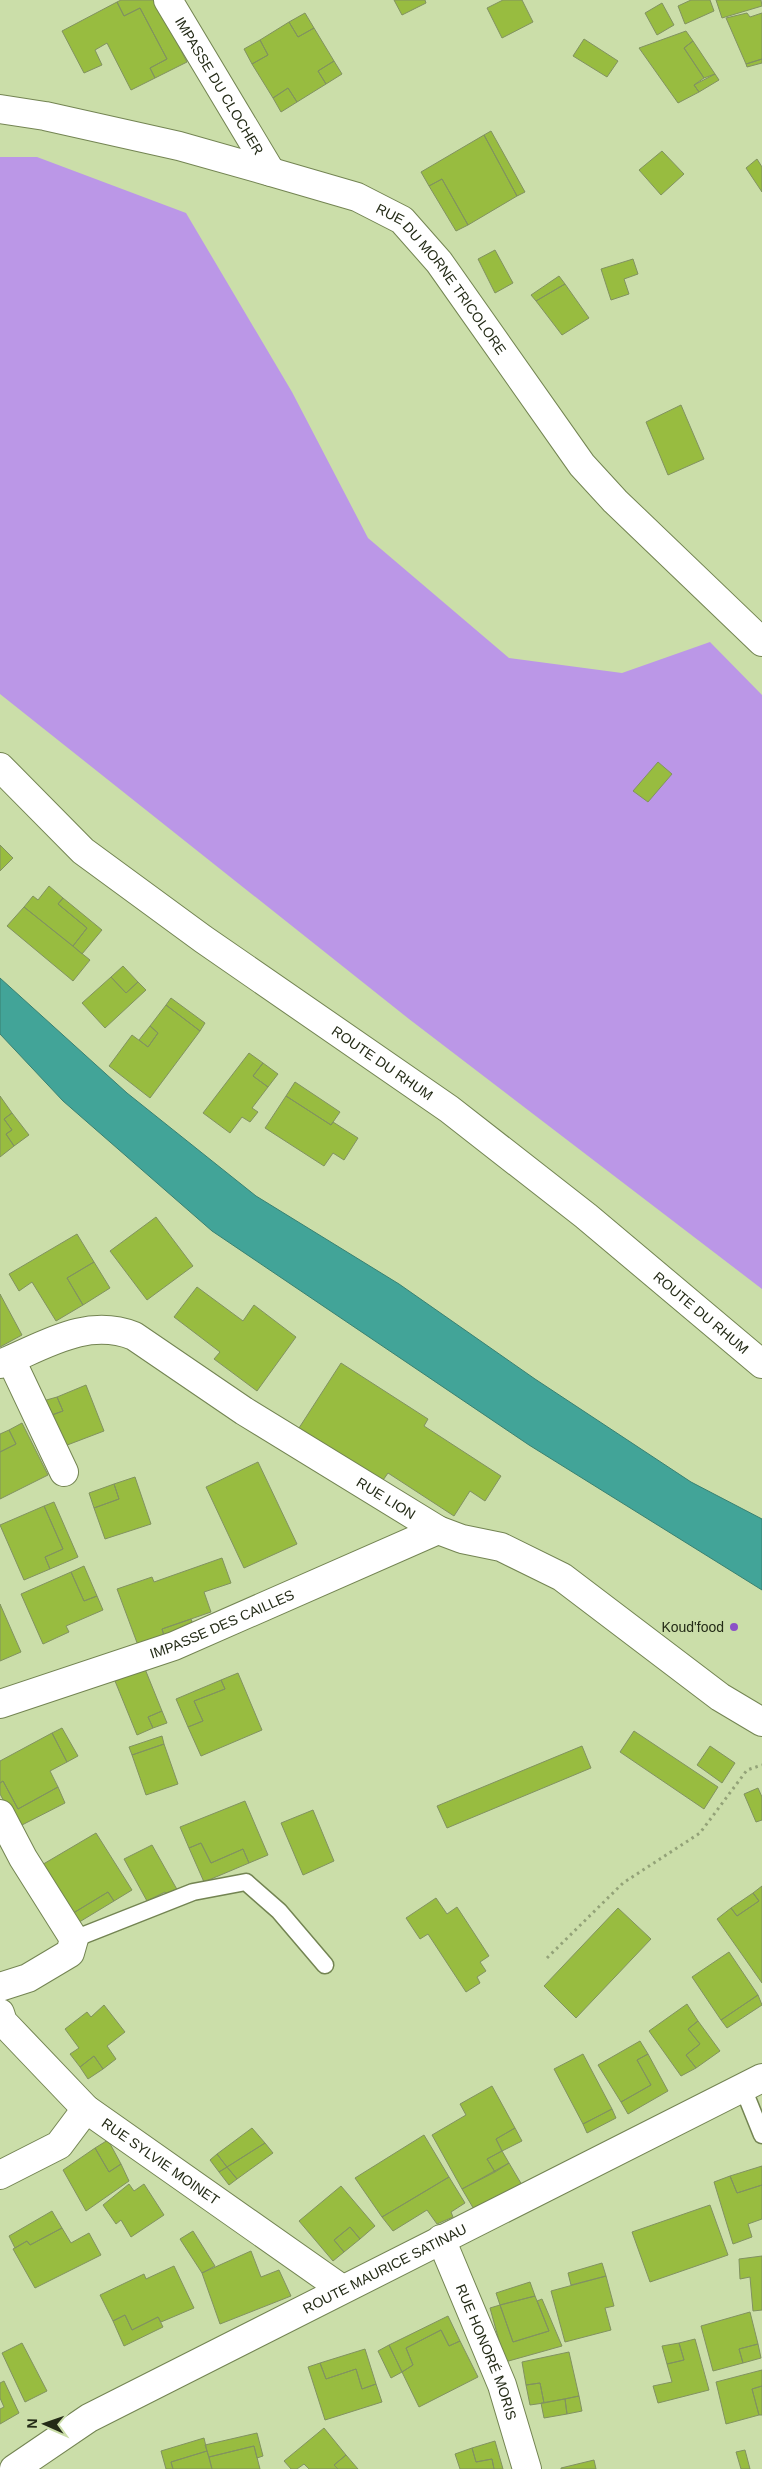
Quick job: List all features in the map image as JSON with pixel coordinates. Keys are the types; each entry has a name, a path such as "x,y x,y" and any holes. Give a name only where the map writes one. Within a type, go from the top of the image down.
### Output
{"street":[{"name":"IMPASSE DU CLOCHER","path":"168,0 271,172"},
{"name":"RUE DU MORNE TRICOLORE","path":"0,109 45,116 179,146 357,197 402,220 439,262 582,465 615,501 762,642"},
{"name":"ROUTE DU RHUM","path":"0,766 83,851 203,939 449,1109 586,1216 762,1364"},
{"name":"RUE LION","path":"6,1362 82,1330 101,1328 118,1330 134,1336 244,1411 438,1530 462,1539 501,1547 562,1577 720,1698 762,1722"},
{"path":"6,1362 64,1472"},
{"name":"IMPASSE DES CAILLES","path":"0,1704 174,1646 438,1530"},
{"path":"0,1814 23,1858 74,1940 70,1953 28,1978 0,1987"},
{"name":"RUE SYLVIE MOINET","path":"0,2013 3,2022 86,2109 342,2289"},
{"name":"ROUTE MAURICE SATINAU","path":"14,2469 89,2418 753,2083"},
{"path":"0,2175 59,2146 86,2109"},
{"name":"RUE HONORÉ MORIS","path":"441,2240 502,2385 527,2469"}],"lane":[{"path":"74,1940 193,1892 246,1882 280,1911 326,1965"},
{"path":"753,2083 762,2135"}],"path":[{"path":"547,1958 623,1882 700,1833 747,1770 762,1765"}],"shaded area":[{"path":"0,157 37,157 186,213 292,392 368,538 509,658 622,673 710,642 762,695 762,1289 409,1019 0,694"}],"water":[{"path":"0,978 127,1093 256,1196 399,1284 535,1379 691,1482 762,1519 762,1590 529,1445 212,1231 63,1101 0,1034"}],"building":[{"path":"121,0 155,0 187,62 155,78 150,68 167,59 140,8 124,16 117,2"},
{"path":"394,0 425,0 426,3 402,15"},
{"path":"503,0 522,0 533,22 502,38 487,8"},
{"path":"691,0 710,0 714,11 685,24 678,6"},
{"path":"716,0 761,0 762,6 722,18"},
{"path":"117,2 124,16 140,8 167,59 150,68 155,78 131,90 107,43 95,50 102,65 84,73 62,31"},
{"path":"662,3 674,25 657,35 645,13"},
{"path":"305,13 314,28 298,37 289,22"},
{"path":"747,13 750,17 762,13 762,59 746,64 726,18"},
{"path":"289,22 298,37 314,28 334,61 318,71 326,84 297,102 288,88 273,98 252,64 268,55 260,40"},
{"path":"686,31 693,41 684,48 704,78 694,85 699,92 678,103 639,48"},
{"path":"584,39 618,61 607,77 573,56"},
{"path":"260,40 268,55 252,64 244,49"},
{"path":"693,41 715,74 704,78 684,48"},
{"path":"762,59 762,63 747,67 746,64"},
{"path":"334,61 342,74 326,84 318,71"},
{"path":"715,74 719,80 699,92 694,85"},
{"path":"288,88 297,102 281,112 273,98"},
{"path":"491,131 525,192 517,196 484,135"},
{"path":"484,135 517,196 468,225 442,179 429,186 421,172"},
{"path":"662,151 684,174 661,195 639,170"},
{"path":"757,159 762,167 762,192 746,168"},
{"path":"442,179 468,225 456,231 429,186"},
{"path":"495,250 513,283 495,293 478,259"},
{"path":"633,259 638,274 624,279 629,294 611,300 601,269"},
{"path":"559,276 565,284 536,301 531,295"},
{"path":"565,284 589,318 562,335 536,301"},
{"path":"681,405 704,459 668,475 646,422"},
{"path":"658,762 672,774 648,802 633,791"},
{"path":"0,845 13,858 0,871"},
{"path":"49,886 63,898 58,904 87,928 73,946 24,907 33,896 38,900"},
{"path":"63,898 102,930 82,954 73,946 87,928 58,904"},
{"path":"24,907 90,960 73,981 7,926"},
{"path":"123,966 138,982 126,993 111,977"},
{"path":"111,977 126,993 138,982 146,990 105,1028 82,1003"},
{"path":"171,998 205,1023 200,1031 166,1005"},
{"path":"166,1005 200,1031 150,1098 109,1066 132,1035 148,1047 158,1033 150,1026"},
{"path":"150,1026 158,1033 148,1047 139,1040"},
{"path":"249,1053 263,1063 253,1076 268,1087 252,1108 258,1112 250,1122 242,1117 230,1133 203,1113"},
{"path":"263,1063 278,1074 268,1087 253,1076"},
{"path":"295,1082 340,1112 331,1125 286,1096"},
{"path":"0,1096 12,1113 4,1119 12,1130 6,1134 14,1146 0,1157"},
{"path":"286,1096 331,1125 333,1122 358,1138 344,1160 333,1153 324,1166 265,1128"},
{"path":"12,1113 29,1135 14,1146 6,1134 12,1130 4,1119"},
{"path":"156,1217 193,1266 147,1300 110,1251"},
{"path":"77,1234 94,1262 67,1278 83,1305 56,1321 32,1282 19,1291 9,1274"},
{"path":"94,1262 110,1288 83,1305 67,1278"},
{"path":"197,1287 243,1321 254,1305 296,1337 257,1391 214,1359 220,1352 174,1317"},
{"path":"0,1294 22,1335 0,1347"},
{"path":"341,1363 428,1419 424,1426 501,1476 485,1501 470,1491 454,1516 388,1473 381,1483 299,1428"},
{"path":"86,1385 104,1431 62,1447 49,1416 63,1411 57,1397"},
{"path":"57,1397 63,1411 49,1416 43,1401"},
{"path":"22,1423 48,1475 0,1499 0,1452 16,1444 9,1430"},
{"path":"9,1430 16,1444 0,1452 0,1434"},
{"path":"258,1462 297,1544 244,1568 206,1487"},
{"path":"135,1477 151,1524 105,1539 94,1508 119,1499 114,1484"},
{"path":"114,1484 119,1499 94,1508 89,1493"},
{"path":"54,1502 78,1557 50,1569 45,1557 63,1549 44,1506"},
{"path":"44,1506 63,1549 45,1557 50,1569 24,1580 0,1525"},
{"path":"222,1558 231,1583 204,1592 211,1612 162,1629 165,1639 139,1648 117,1589 152,1577 154,1582"},
{"path":"84,1566 97,1596 84,1601 71,1572"},
{"path":"71,1572 84,1601 97,1596 103,1610 66,1626 69,1632 43,1644 21,1594"},
{"path":"0,1604 21,1652 0,1661"},
{"path":"191,1619 195,1629 165,1639 162,1629"},
{"path":"145,1669 162,1711 148,1717 153,1728 137,1735 115,1681"},
{"path":"238,1673 262,1730 201,1756 188,1727 203,1721 194,1701 225,1689 221,1680"},
{"path":"221,1680 225,1689 194,1701 203,1721 188,1727 176,1699"},
{"path":"162,1711 167,1723 153,1728 148,1717"},
{"path":"62,1728 78,1756 67,1762 52,1733"},
{"path":"634,1731 718,1787 704,1809 620,1752"},
{"path":"52,1733 67,1762 50,1771 58,1787 18,1809 3,1781 0,1783 0,1761"},
{"path":"162,1736 164,1744 132,1755 129,1747"},
{"path":"164,1744 178,1784 146,1795 132,1755"},
{"path":"582,1746 591,1768 447,1828 437,1806"},
{"path":"710,1746 735,1763 722,1783 697,1765"},
{"path":"3,1781 18,1809 58,1787 65,1803 18,1827 0,1794 0,1783"},
{"path":"758,1788 762,1797 762,1820 756,1822 744,1794"},
{"path":"245,1801 268,1855 249,1863 243,1849 211,1863 201,1843 189,1848 180,1827"},
{"path":"313,1810 334,1861 303,1875 281,1823"},
{"path":"96,1833 132,1890 114,1901 108,1892 70,1915 40,1866"},
{"path":"201,1843 211,1863 243,1849 249,1863 204,1882 189,1848"},
{"path":"152,1845 179,1893 168,1898 165,1892 147,1901 124,1859"},
{"path":"762,1886 762,1983 717,1919 731,1908 737,1916 759,1901 753,1893"},
{"path":"108,1892 114,1901 76,1924 70,1915"},
{"path":"753,1893 759,1901 737,1916 731,1908"},
{"path":"436,1898 447,1914 457,1907 489,1956 480,1962 486,1971 477,1977 480,1983 466,1992 428,1934 420,1939 406,1918"},
{"path":"618,1908 651,1939 576,2018 544,1986"},
{"path":"729,1952 758,1995 721,2020 692,1977"},
{"path":"758,1995 762,2005 727,2028 721,2020"},
{"path":"687,2004 698,2021 688,2029 700,2044 686,2055 696,2068 681,2076 649,2031"},
{"path":"104,2005 125,2032 107,2046 116,2059 103,2069 94,2056 80,2067 70,2054 79,2048 65,2029 87,2012 91,2017"},
{"path":"698,2021 720,2051 696,2068 686,2055 700,2044 688,2029"},
{"path":"640,2041 648,2054 637,2060 651,2085 621,2102 598,2065"},
{"path":"583,2054 612,2109 583,2124 554,2069"},
{"path":"648,2054 668,2091 628,2114 621,2102 651,2085 637,2060"},
{"path":"94,2056 103,2069 88,2079 80,2067"},
{"path":"492,2086 515,2128 496,2139 502,2151 487,2159 495,2172 462,2189 432,2135 466,2115 460,2104"},
{"path":"612,2109 616,2118 587,2133 583,2124"},
{"path":"252,2128 265,2143 227,2167 217,2154"},
{"path":"515,2128 522,2141 502,2151 496,2139"},
{"path":"424,2135 449,2177 382,2217 355,2178"},
{"path":"108,2140 121,2164 109,2172 95,2148"},
{"path":"265,2143 273,2153 237,2179 227,2167"},
{"path":"95,2148 109,2172 121,2164 129,2181 86,2211 63,2170"},
{"path":"502,2151 509,2163 495,2172 487,2159"},
{"path":"217,2154 227,2167 219,2172 210,2160"},
{"path":"509,2163 522,2185 475,2211 462,2189"},
{"path":"762,2166 762,2185 737,2193 730,2176"},
{"path":"227,2167 237,2179 229,2185 219,2172"},
{"path":"730,2176 737,2193 762,2185 762,2219 748,2224 752,2237 733,2244 714,2182"},
{"path":"449,2177 465,2203 451,2212 453,2217 437,2224 427,2210 393,2231 382,2217"},
{"path":"129,2184 134,2191 144,2184 164,2215 131,2237 121,2220 116,2224 103,2205"},
{"path":"341,2186 375,2226 360,2239 350,2227 334,2240 344,2252 333,2261 299,2221"},
{"path":"710,2205 728,2255 650,2282 632,2232"},
{"path":"52,2211 62,2228 30,2245 27,2241 15,2248 9,2236"},
{"path":"350,2227 360,2239 344,2252 334,2240"},
{"path":"62,2228 71,2243 89,2233 101,2255 35,2288 13,2249 27,2241 30,2245"},
{"path":"193,2231 215,2266 202,2273 180,2239"},
{"path":"251,2251 261,2277 279,2270 291,2296 220,2324 202,2273"},
{"path":"762,2256 762,2310 753,2311 750,2277 740,2279 739,2259"},
{"path":"602,2263 606,2276 571,2285 568,2273"},
{"path":"174,2266 194,2308 161,2322 158,2317 132,2330 125,2315 113,2321 100,2295 144,2274 146,2279"},
{"path":"606,2276 614,2306 605,2308 611,2330 565,2342 551,2291"},
{"path":"530,2282 535,2296 500,2305 496,2293"},
{"path":"535,2296 549,2331 513,2342 500,2305"},
{"path":"542,2299 562,2346 505,2362 490,2308 500,2305 513,2342 549,2331 537,2301"},
{"path":"750,2312 758,2344 739,2349 743,2363 713,2371 701,2326"},
{"path":"125,2315 132,2330 158,2317 163,2327 124,2346 113,2321"},
{"path":"448,2316 460,2341 449,2346 441,2330 406,2348 413,2365 402,2372 389,2345"},
{"path":"441,2330 449,2346 460,2341 478,2377 419,2407 402,2372 413,2365 406,2348"},
{"path":"695,2339 709,2390 658,2403 653,2386 672,2382 667,2364 684,2360 679,2343"},
{"path":"22,2343 47,2391 25,2402 2,2353"},
{"path":"679,2343 684,2360 667,2364 662,2346"},
{"path":"758,2344 761,2358 743,2363 739,2349"},
{"path":"389,2345 402,2372 391,2378 378,2351"},
{"path":"365,2349 376,2384 362,2389 356,2369 326,2379 320,2363"},
{"path":"569,2352 579,2396 544,2403 540,2383 526,2385 522,2362"},
{"path":"320,2363 326,2379 356,2369 362,2389 376,2384 382,2402 325,2420 308,2367"},
{"path":"762,2370 762,2386 752,2389 759,2415 726,2424 716,2382"},
{"path":"4,2381 19,2413 0,2424 0,2409 4,2407 0,2398 0,2383"},
{"path":"540,2383 544,2403 530,2405 526,2385"},
{"path":"762,2386 762,2415 759,2415 752,2389"},
{"path":"579,2396 582,2411 567,2414 565,2399"},
{"path":"565,2399 567,2414 544,2418 541,2403"},
{"path":"324,2428 346,2455 334,2465 338,2469 309,2469 304,2464 297,2469 291,2469 284,2461"},
{"path":"257,2433 263,2456 257,2458 254,2446 209,2457 205,2445"},
{"path":"204,2438 207,2451 171,2462 173,2469 166,2469 161,2451"},
{"path":"495,2441 503,2469 494,2469 492,2459 476,2462 472,2448"},
{"path":"254,2446 260,2469 212,2469 209,2457"},
{"path":"472,2448 476,2462 492,2459 494,2469 460,2469 455,2454"},
{"path":"745,2450 750,2469 741,2469 736,2452"},
{"path":"207,2451 212,2469 173,2469 171,2462"},
{"path":"346,2455 358,2469 338,2469 334,2465"},
{"path":"594,2460 596,2469 561,2469 561,2468"}],"place":[{"name":"Koud'food","path":"734,1627"}]}
